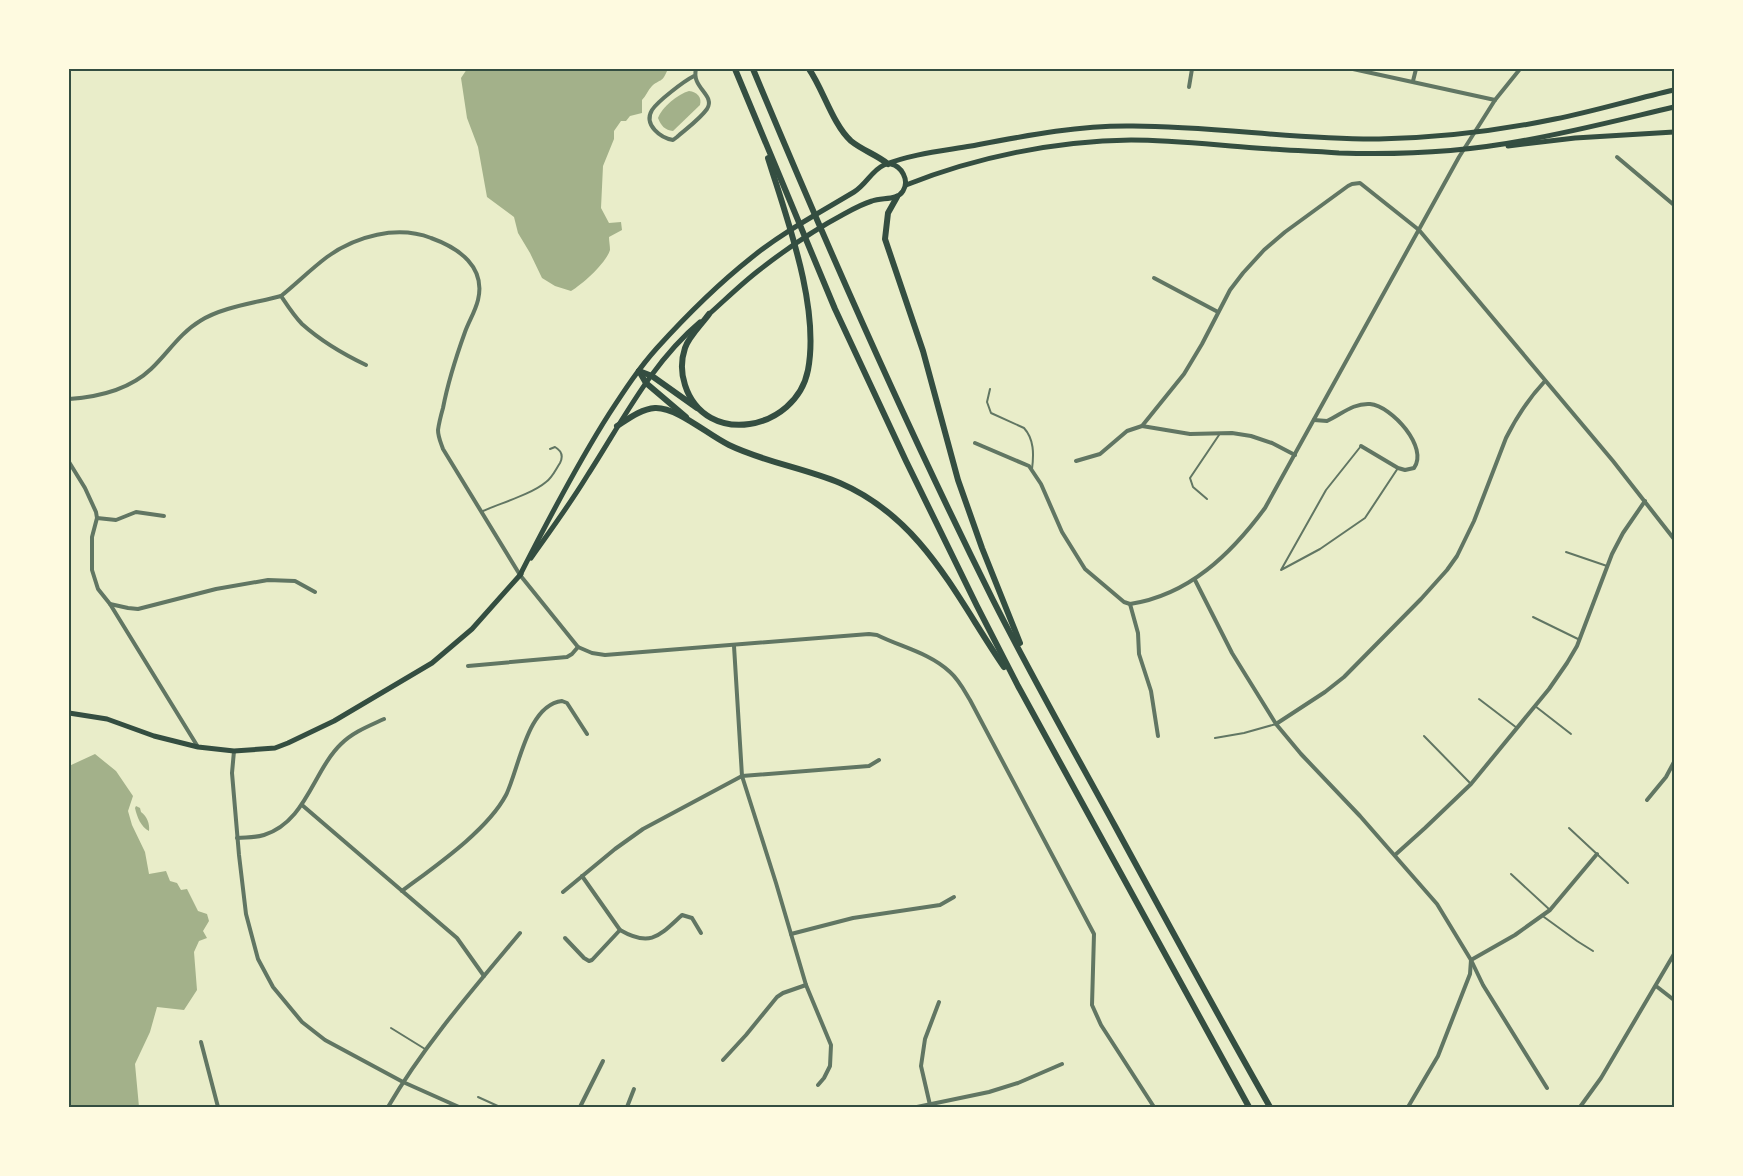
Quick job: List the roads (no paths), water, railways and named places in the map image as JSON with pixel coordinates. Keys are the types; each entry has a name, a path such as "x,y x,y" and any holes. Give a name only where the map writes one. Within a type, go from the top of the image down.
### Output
{"highway":[{"path":"735,69 835,309 906,461 1018,686 1249,1107"},
{"path":"753,69 826,244 953,520 1033,677 1270,1107"},
{"path":"809,69 842,128 851,140 889,164"},
{"path":"639,371 652,376 704,413 734,425 759,423 780,413 792,402 804,385 808,370 810,332 807,308 797,254 757,121"},
{"path":"897,197 888,213 885,239 923,351 961,488 982,548 1033,677"},
{"path":"704,413 687,391 682,375 682,360 685,346 709,314"},
{"path":"639,371 646,383 702,430"},
{"path":"617,426 630,417 653,408 663,409 680,416 729,445 842,484 874,502 890,513 924,548 952,583 971,616 1018,686"}],"main road":[{"path":"520,575 556,503 596,434 657,348 712,292 750,258 805,220 864,185 879,168 912,157 1028,135 1109,126 1170,127 1376,139 1447,135 1500,129 1554,119 1674,90"},
{"path":"1502,145 1674,107"},
{"path":"906,185 953,168 1020,152 1105,141 1132,140 1368,154 1446,150 1614,135 1674,132"},
{"path":"69,713 86,714 107,719 154,736 198,747 234,751 275,748 348,713 432,663 472,629 520,575 588,476 617,426 646,383 690,330 758,271 815,229 877,199 897,197 906,185 902,170 896,165 889,164"}],"street":[{"path":"694,76 707,95 708,105 706,109 673,140 663,138 654,131 650,115 652,110 694,76 696,69"},
{"path":"1189,87 1192,69"},
{"path":"1353,69 1495,100"},
{"path":"1413,81 1416,69"},
{"path":"975,443 1032,469 1041,484 1062,532 1085,568 1124,602 1130,604 1144,601 1195,580 1226,554 1252,526 1265,508 1459,157 1495,100 1520,69"},
{"path":"1617,157 1674,205"},
{"path":"1142,426 1184,374 1230,290 1242,273 1264,250 1311,212 1352,184 1360,184 1364,185 1419,230 1645,501 1674,539"},
{"path":"69,398 101,395 130,384 150,370 199,321 232,307 280,296 327,257 363,238 378,234 395,233 423,235 439,240 464,255 473,266 476,274 479,288 478,300 457,353 447,388 438,431 443,449 520,575 578,647 606,655 868,634 877,635 933,659 950,672 958,680 970,700 1094,934 1092,1005 1101,1024 1154,1107"},
{"path":"1154,278 1218,312"},
{"path":"280,296 301,323 329,344 366,364"},
{"path":"1276,724 1325,692 1344,677 1422,599 1447,570 1457,556 1474,521 1512,426 1534,392 1545,381"},
{"path":"1314,420 1327,421 1344,410 1362,404 1375,405 1386,409 1405,429 1413,441 1418,461 1414,468 1405,470 1398,468 1361,446"},
{"path":"1076,461 1100,454 1127,431 1142,426 1190,434 1219,435 1232,433 1251,436 1272,443 1294,455"},
{"path":"69,462 84,488 97,518 92,537 92,570 98,588 110,604 198,747"},
{"path":"1395,855 1471,784 1568,663 1580,639 1607,566 1623,532 1645,501"},
{"path":"97,518 116,520 136,512 164,516"},
{"path":"110,604 138,609 216,589 268,580 294,581 314,592"},
{"path":"1195,580 1232,653 1276,724 1437,904 1471,960 1483,985 1547,1088"},
{"path":"1130,604 1138,633 1139,654 1151,691 1158,736"},
{"path":"734,646 742,776 806,985 831,1045 830,1066 824,1078 818,1084"},
{"path":"468,666 567,657 578,647"},
{"path":"402,891 442,860 496,812 506,794 526,740 538,716 552,704 562,701 567,703 587,734"},
{"path":"237,838 252,838 273,831 302,805 340,745 350,736 384,719"},
{"path":"234,751 232,773 242,892 249,930 258,960 273,987 302,1022 325,1040 403,1082 459,1107"},
{"path":"563,892 615,849 643,829 742,776 869,766 879,760"},
{"path":"1647,800 1666,777 1674,762"},
{"path":"302,805 456,938 484,976"},
{"path":"1471,960 1515,935 1543,916 1597,854"},
{"path":"582,876 620,930 630,935 646,939 655,938 682,915 692,918 701,933"},
{"path":"791,934 853,918 940,906 954,897"},
{"path":"565,938 589,961 620,930"},
{"path":"388,1107 403,1082 461,1003 520,933"},
{"path":"1580,1107 1601,1078 1674,954"},
{"path":"1408,1107 1438,1056 1470,974 1471,960"},
{"path":"722,1060 777,998 783,993 806,985"},
{"path":"1656,986 1674,1000"},
{"path":"930,1105 921,1066 925,1039 939,1002"},
{"path":"201,1042 218,1107"},
{"path":"580,1107 603,1061"},
{"path":"917,1107 989,1092 1018,1083 1062,1064"},
{"path":"626,1107 634,1089"}],"lane":[{"path":"990,389 987,402 991,413 1027,431 1034,451 1032,469"},
{"path":"1207,499 1193,487 1190,478 1219,435"},
{"path":"1361,446 1326,490 1281,570 1320,549 1365,518 1398,468"},
{"path":"480,512 537,489 548,481 562,459 559,449 556,447 550,449"},
{"path":"1566,552 1607,566"},
{"path":"1533,617 1580,639"},
{"path":"1479,699 1517,728"},
{"path":"1535,706 1571,734"},
{"path":"1215,738 1244,734 1276,724"},
{"path":"1424,736 1471,784"},
{"path":"1569,828 1628,883"},
{"path":"1511,874 1550,910"},
{"path":"1543,916 1593,951"},
{"path":"391,1028 426,1050"},
{"path":"478,1097 500,1107"}]}
